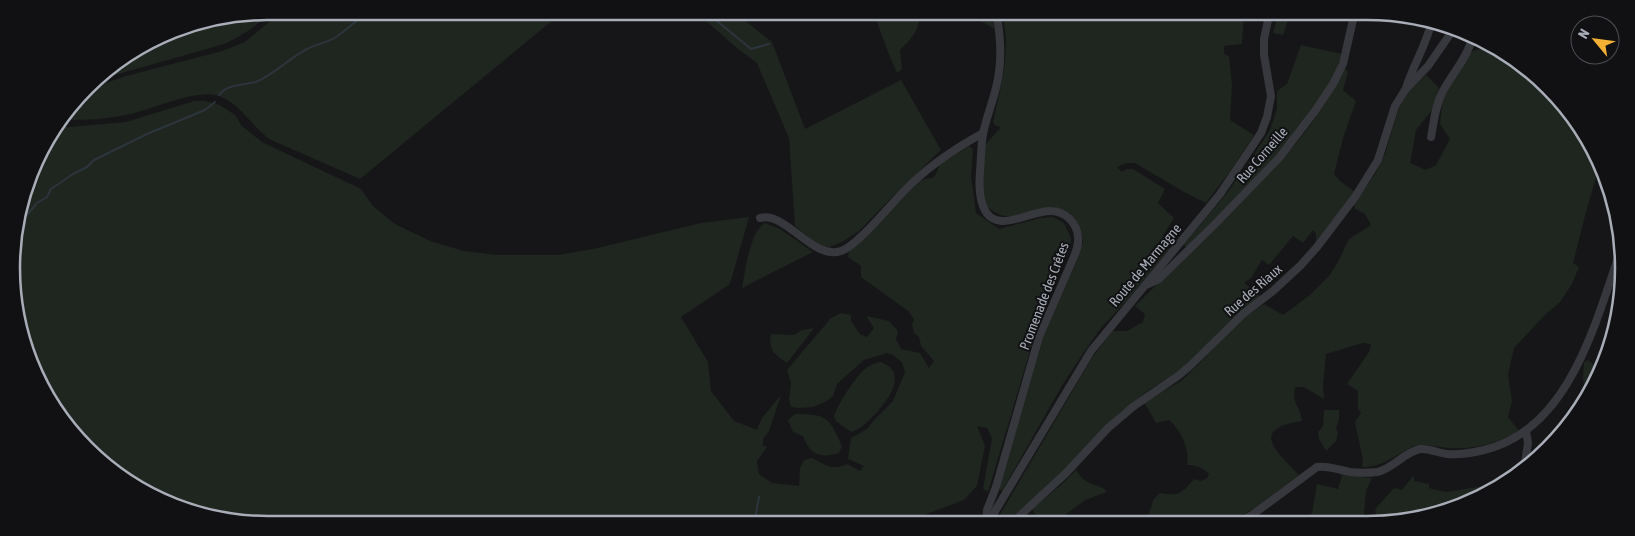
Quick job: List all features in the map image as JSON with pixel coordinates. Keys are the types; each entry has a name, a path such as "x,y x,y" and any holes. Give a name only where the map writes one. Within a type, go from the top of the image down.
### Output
{"street":[{"name":"Promenade des Crêtes","path":"988,516 1039,337 1078,246 1075,226 1069,218 1051,210 1015,220 1003,221 996,220 984,209 979,186 983,133 1000,72 1001,38 998,20"},
{"name":"Route de Marmagne","path":"991,516 1091,351 1220,194 1261,133 1268,118 1271,96 1264,47 1267,20"},
{"name":"Rue Corneille","path":"1144,286 1159,278 1279,158 1333,84 1343,64 1353,20"},
{"path":"1405,90 1430,28"},
{"name":"Rue des Riaux","path":"1020,516 1056,484 1108,428 1134,406 1178,376 1243,314 1274,291 1301,265 1355,197 1378,160 1395,106 1405,90 1428,66 1450,34"},
{"path":"1431,137 1435,114 1442,93 1471,43"},
{"path":"760,218 766,216 784,224 821,250 842,251 855,242 904,190 931,165 959,146 983,133"},
{"path":"1250,516 1317,468 1326,466 1351,472 1378,472 1421,449 1451,454 1472,453 1500,444 1526,431 1538,421 1555,400 1586,348 1615,266"},
{"path":"1526,431 1528,443 1526,459"}],"shaded area":[{"path":"262,20 250,30 224,44 111,76 144,53 188,33 236,22"},
{"path":"271,20 553,20 360,179 271,140 234,104 219,96 210,94 175,100 114,117 69,120 102,84 126,76 222,51 245,42"},
{"path":"705,20 744,20 772,42 805,129 901,80 941,150 859,231 842,242 829,247 819,246 795,226 789,138 757,63"},
{"path":"876,20 919,20 912,37 900,50 902,69 897,73"},
{"path":"979,20 993,20 995,29"},
{"path":"1002,20 1243,20 1242,44 1224,46 1224,54 1229,56 1232,86 1230,120 1254,135 1206,203 1135,163 1126,163 1117,167 1122,172 1127,169 1133,169 1165,189 1158,203 1174,218 1163,235 1163,245 1170,248 1100,329 1082,355 1063,384 1002,491 998,488 1042,339 1078,258 1083,241 1076,221 1066,211 1053,207 1011,217 1004,216 985,206 982,188 985,145 1001,127 996,126 993,122 1003,77 1006,53 1005,30"},
{"path":"1277,20 1288,20 1283,35 1273,33"},
{"path":"1301,45 1342,54 1341,63 1324,93 1278,158 1186,249 1184,244 1226,194 1270,130 1277,109 1277,91 1287,84"},
{"path":"1482,49 1505,62 1531,82 1553,104 1582,144 1597,175 1573,263 1579,267 1572,284 1560,302 1514,348 1508,375 1512,401 1508,417 1519,431 1503,439 1477,447 1449,448 1418,445 1382,463 1362,467 1363,460 1355,422 1361,413 1358,409 1358,391 1347,384 1369,352 1371,344 1363,343 1326,354 1323,386 1324,399 1304,387 1295,387 1295,402 1300,411 1302,421 1276,429 1272,435 1272,442 1282,458 1299,475 1240,516 1148,516 1153,500 1160,493 1180,493 1194,479 1201,481 1207,478 1209,474 1199,467 1187,465 1186,446 1177,429 1169,420 1156,423 1144,402 1181,381 1244,318 1264,304 1283,315 1310,295 1329,276 1349,239 1371,225 1365,214 1355,209 1354,204 1375,174 1384,157 1399,107 1407,93 1426,75 1439,88 1432,110 1416,130 1410,163 1426,170 1436,165 1450,139 1440,124 1443,94 1465,59 1473,51"},
{"path":"1344,67 1348,72 1343,90 1356,101 1343,138 1334,174 1355,192 1316,242 1316,234 1313,230 1303,243 1293,236 1269,265 1262,260 1251,278 1244,283 1261,297 1178,372 1149,390 1118,414 1076,459 1023,508 1013,516 999,516 1090,361 1112,331 1127,331 1143,322 1145,314 1135,306 1276,167 1305,132 1323,107"},
{"path":"194,101 205,101 220,105 235,115 242,126 262,142 361,189 373,206 395,224 430,241 464,251 497,255 558,255 593,249 701,223 749,217 730,284 681,317 708,362 711,391 734,421 757,430 762,418 781,395 769,431 763,439 763,446 767,447 757,461 759,474 772,483 799,486 800,468 804,460 812,458 832,467 847,464 860,471 864,466 848,459 851,438 867,429 893,401 905,372 902,362 887,353 864,360 837,384 833,396 827,401 813,407 791,407 789,400 791,383 787,370 831,318 841,313 851,315 851,321 860,334 867,337 874,328 866,316 889,321 898,331 896,339 901,349 920,353 929,368 934,361 921,346 919,337 914,333 912,325 914,319 908,311 861,277 861,266 848,257 849,251 909,191 922,180 935,175 939,165 969,146 973,149 971,176 976,213 999,229 1040,218 1053,217 1064,223 1071,238 1069,251 1044,304 988,492 983,489 992,438 987,428 977,426 985,446 977,486 964,500 924,516 268,516 236,514 204,508 173,497 144,483 104,454 71,419 53,392 39,363 28,332 22,300 20,268 22,236 28,204 46,158 64,127 126,122"},
{"path":"765,223 780,229 813,252 742,288 752,243 760,227"},
{"path":"814,328 787,363 771,348 771,334 794,335 802,330"},
{"path":"1588,360 1593,364 1594,368 1584,388 1583,378 1584,362"},
{"path":"880,362 890,367 895,374 895,383 886,402 879,410 862,427 851,432 836,421 834,416 836,411 859,375 869,366"},
{"path":"1324,410 1339,410 1336,441 1326,451 1319,439 1318,432 1323,426"},
{"path":"795,414 821,416 826,419 834,429 842,446 839,453 821,455 812,451 803,436 793,432 788,420"},
{"path":"1076,470 1084,480 1107,492 1085,500 1063,516 1036,516 1032,509"},
{"path":"1342,475 1372,478 1366,491 1364,516 1309,516 1312,513 1317,484 1338,489"},
{"path":"1414,475 1414,481 1429,484 1429,488 1446,492 1485,486 1462,497 1431,508 1399,514 1377,515 1375,512 1377,507 1394,488 1402,490"}],"waterway":[{"path":"219,95 227,88 253,83 264,78 301,52 333,39 358,20"},
{"path":"716,20 751,49 769,44"},
{"path":"26,217 37,203 47,197 51,189 87,167 94,160 147,134 205,110 215,102"},
{"path":"755,516 759,497"}]}
